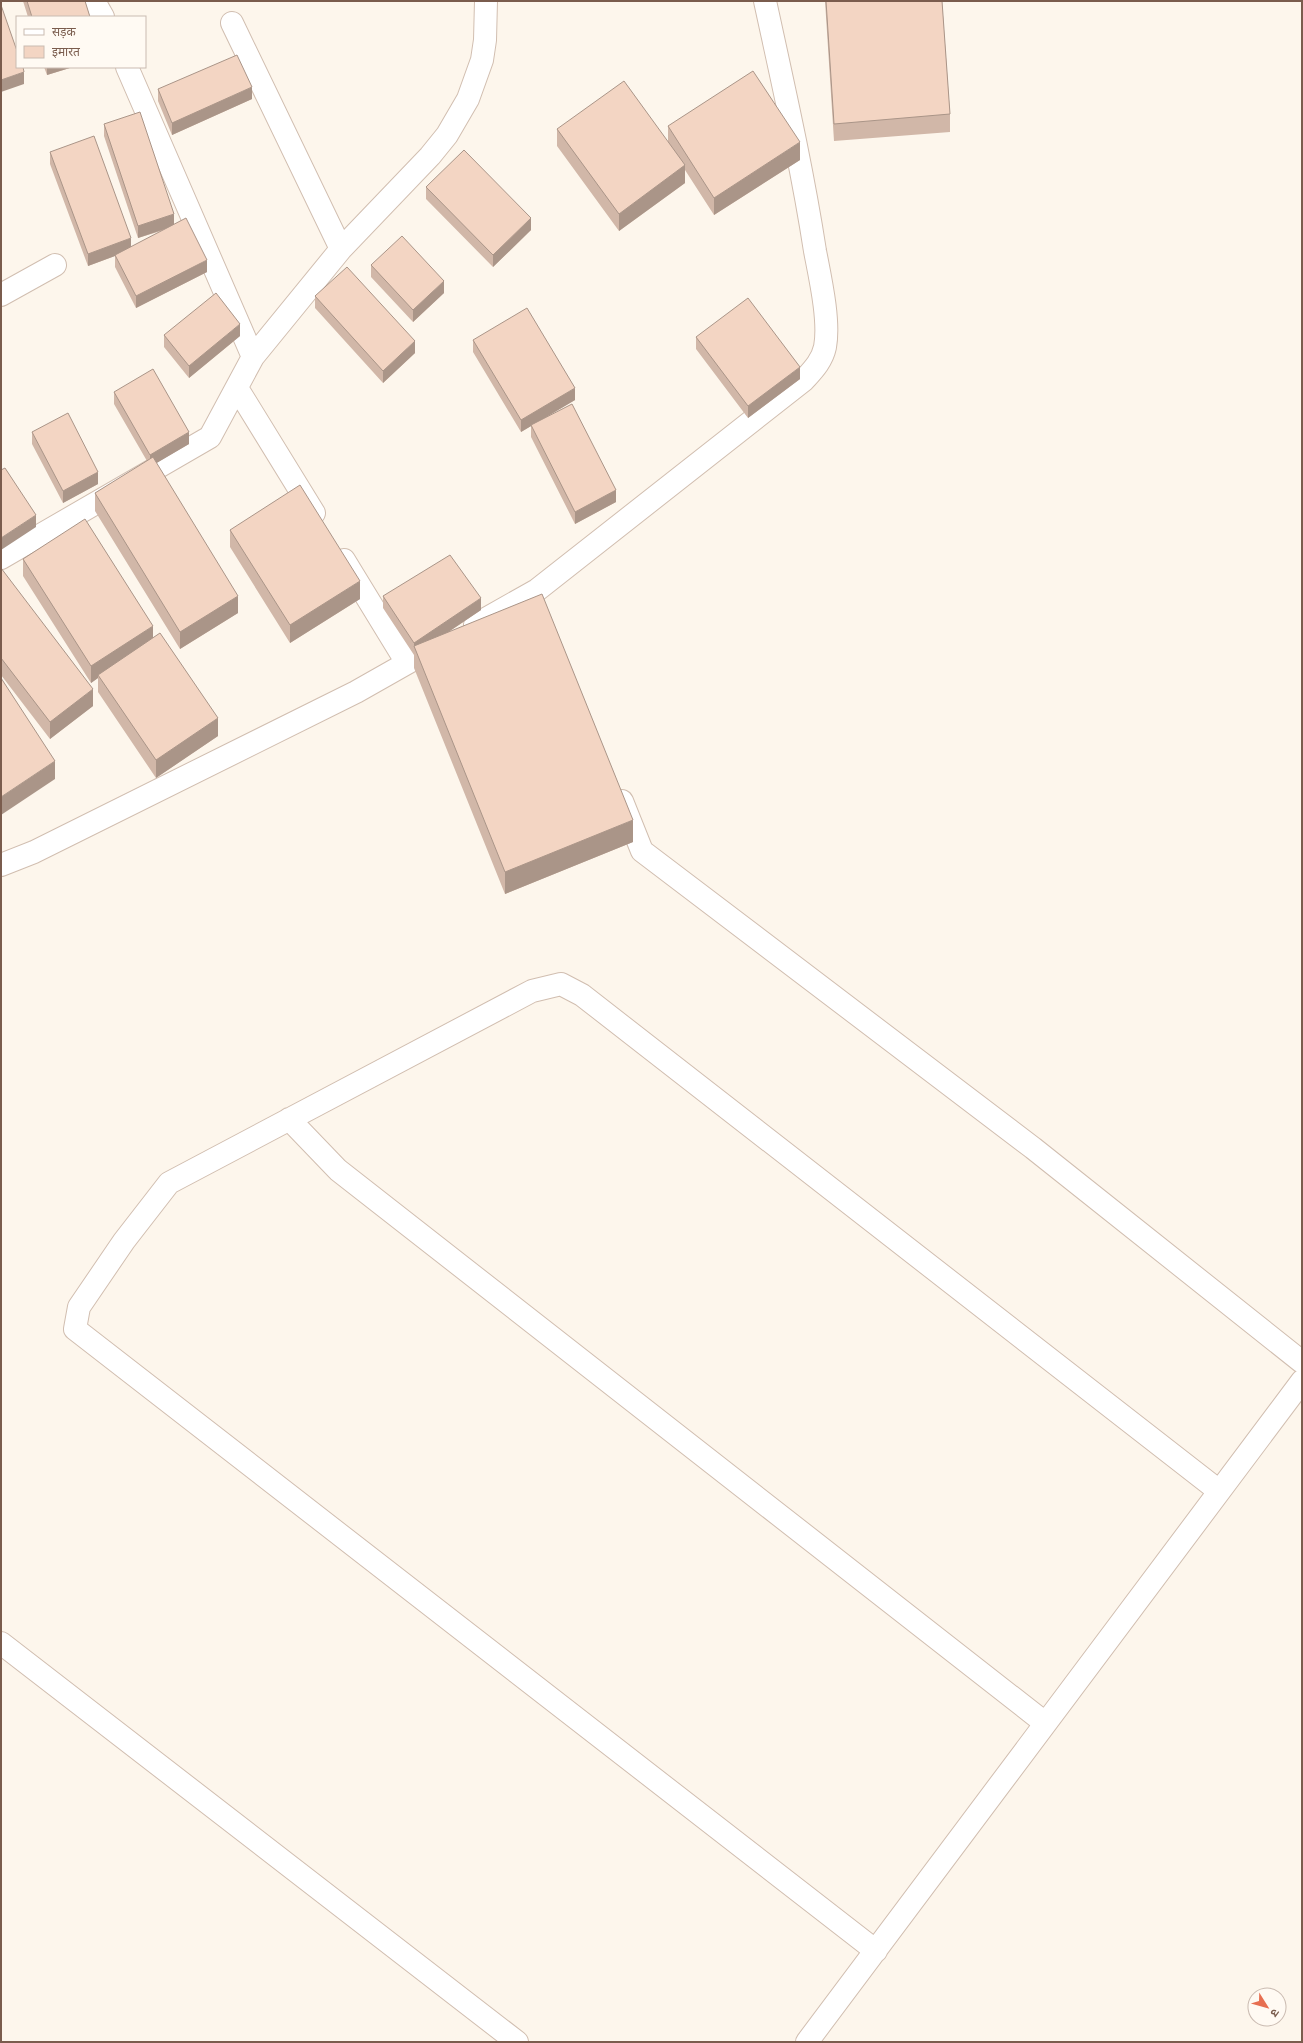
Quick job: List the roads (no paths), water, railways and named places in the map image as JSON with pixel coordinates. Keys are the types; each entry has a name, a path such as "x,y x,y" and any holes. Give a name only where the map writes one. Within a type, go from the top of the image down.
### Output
{"street":[{"path":"94,1 102,16"},
{"path":"1,558 210,437 253,357 341,248 430,156 447,135 468,99 482,60 485,40 486,1"},
{"path":"1,865 34,852 356,692 537,590 804,380 822,358 825,346 825,324 819,273 802,168 765,1"},
{"path":"232,23 341,248"},
{"path":"127,68 253,357"},
{"path":"1,295 55,265"},
{"path":"237,388 407,663"},
{"path":"537,590 546,612"},
{"path":"616,786 642,851 1033,1148 1302,1362"},
{"path":"876,1951 75,1329 79,1306 124,1240 169,1182 532,991 561,984 582,995 1219,1491"},
{"path":"289,1119 338,1170 1045,1723"},
{"path":"807,2042 1302,1381"},
{"path":"1,1643 517,2042"}]}
